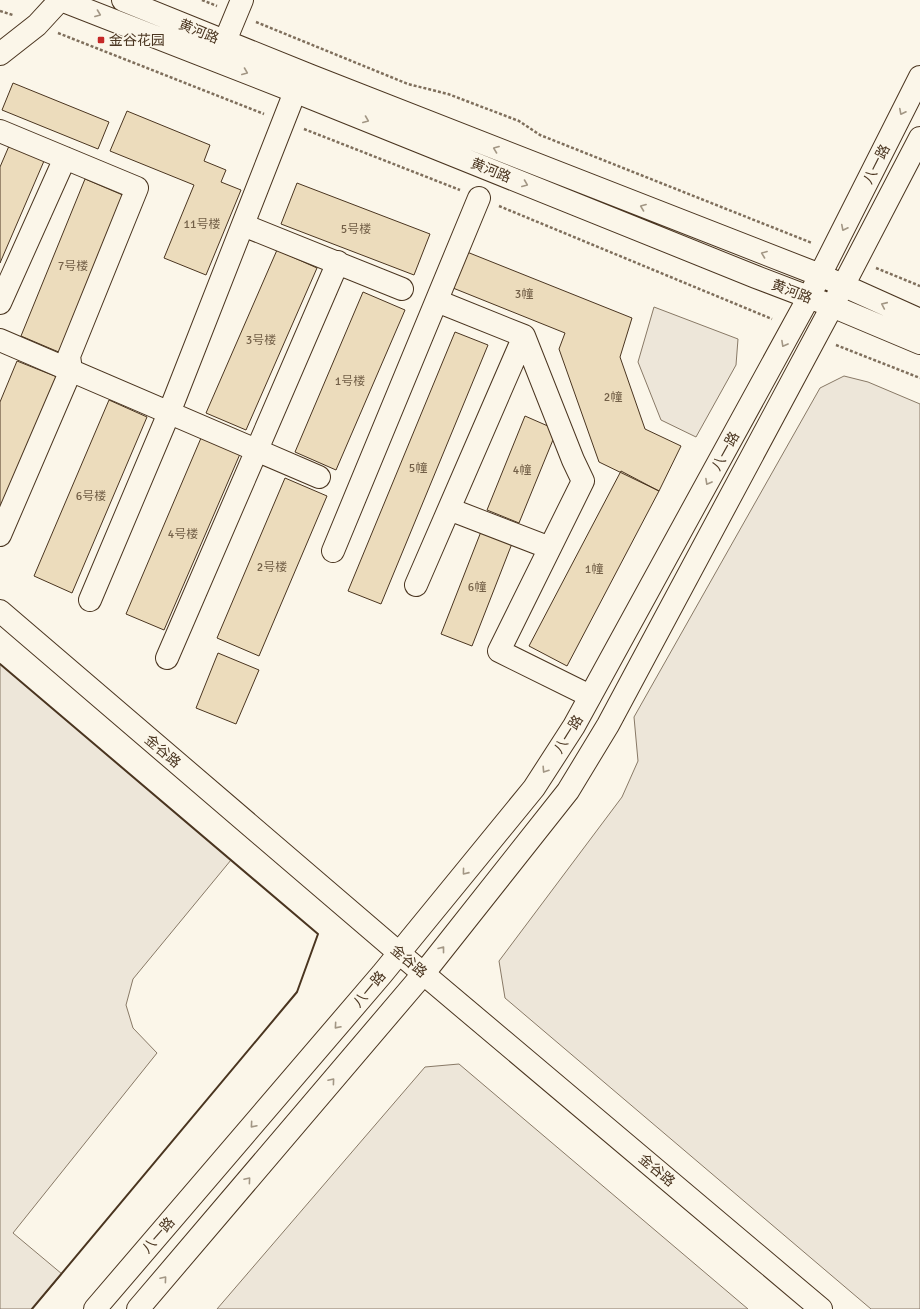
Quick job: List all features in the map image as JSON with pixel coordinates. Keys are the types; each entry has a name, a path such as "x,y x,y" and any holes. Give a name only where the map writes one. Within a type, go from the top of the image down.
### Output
{"main road":[{"path":"0,54 37,25 61,0"},
{"name":"黄河路","path":"61,0 216,61 299,82 820,275 920,320"},
{"name":"黄河路","path":"123,0 224,41 299,82 920,343"},
{"path":"216,61 239,7"},
{"name":"八一路","path":"95,1309 399,953 534,788 574,726 793,328 920,78"},
{"path":"90,600 169,413 299,82"},
{"path":"0,130 136,188 69,356 71,370 0,535"},
{"name":"八一路","path":"138,1309 424,973 568,791 612,718 857,260 920,138"},
{"path":"0,303 65,158"},
{"path":"333,551 479,198"},
{"path":"243,225 402,289"},
{"path":"168,658 338,262"},
{"path":"437,301 524,336 573,460 584,481 499,651 590,696"},
{"path":"416,585 524,336"},
{"path":"0,340 319,477"},
{"path":"449,509 550,548"},
{"name":"金谷路","path":"0,611 399,953 821,1309"}],"path":[{"path":"202,0 239,7 408,84 448,94 519,121 540,135 832,251"},
{"path":"0,10 479,198 793,328"},
{"path":"857,260 920,286"},
{"path":"816,337 920,378"}],"shaded area":[{"path":"654,307 738,339 736,365 696,437 661,420 638,362"},
{"path":"844,376 868,382 920,404 920,1309 871,1309 505,998 499,961 622,797 638,761 634,717 820,388"},
{"path":"0,664 231,860 133,979 126,1005 133,1028 157,1053 13,1233 62,1274 32,1309 0,1309"},
{"path":"459,1064 748,1309 217,1309 425,1067"}],"building":[{"path":"13,83 109,122 98,149 2,110"},
{"path":"127,111 210,145 204,161 226,170 221,182 241,190 206,275 164,258 194,185 110,151"},
{"path":"9,146 44,161 0,263 0,167"},
{"path":"85,179 125,196 61,353 21,336"},
{"path":"297,183 430,234 414,275 281,224"},
{"path":"277,250 317,268 246,430 206,413"},
{"path":"467,252 632,318 620,357 645,429 681,446 659,491 599,462 559,349 565,333 453,288"},
{"path":"363,292 405,310 336,470 295,452"},
{"path":"455,332 488,345 381,604 348,591"},
{"path":"17,361 57,377 0,517 0,402"},
{"path":"109,400 147,417 72,593 34,576"},
{"path":"525,416 557,430 519,523 487,510"},
{"path":"201,438 240,454 164,630 126,614"},
{"path":"621,471 659,491 567,666 529,646"},
{"path":"285,478 327,496 259,656 217,638"},
{"path":"482,529 513,541 472,646 441,634"},
{"path":"218,653 259,670 236,724 196,708"}],"wall":[{"path":"0,664 318,934 297,992 32,1309"}],"place":[{"name":"金谷花园","path":"101,40"}]}
